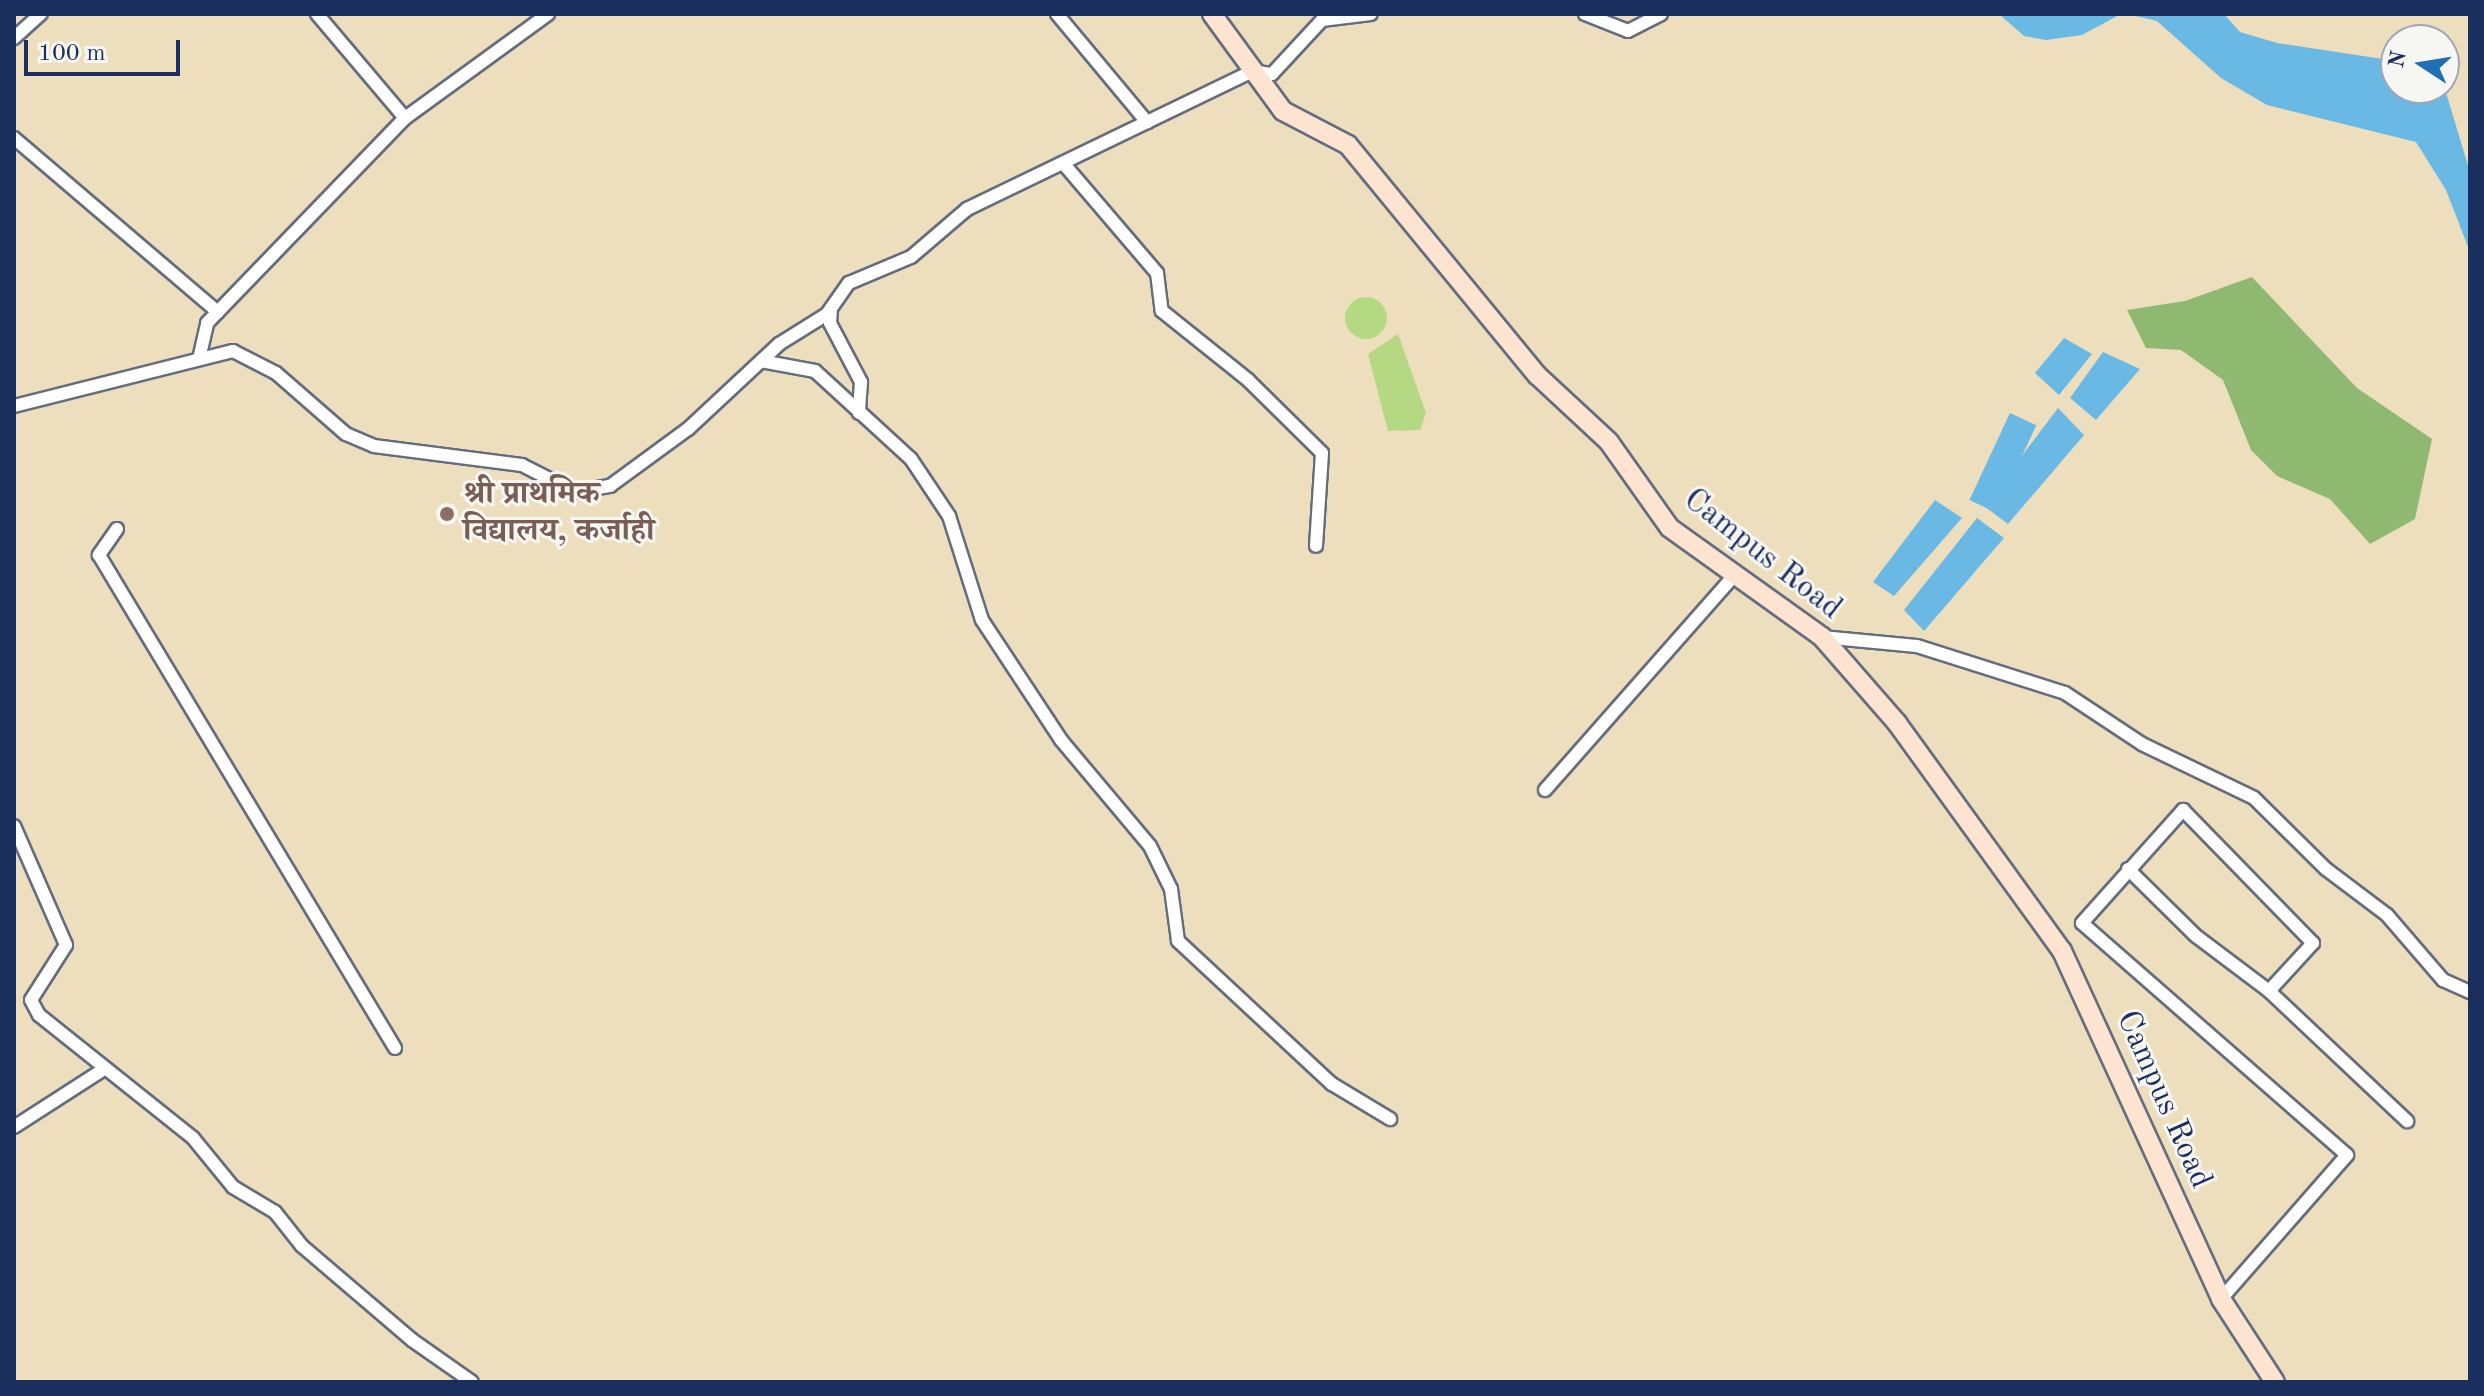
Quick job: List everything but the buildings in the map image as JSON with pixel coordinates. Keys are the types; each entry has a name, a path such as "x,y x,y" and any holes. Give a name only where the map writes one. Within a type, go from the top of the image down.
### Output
{"street":[{"path":"14,38 41,14"},
{"path":"317,14 405,118"},
{"path":"199,359 207,323 405,118 548,14"},
{"path":"1057,14 1147,122"},
{"name":"Campus Road","path":"1212,14 1283,111 1348,145 1537,375 1609,442 1670,528 1733,577 1822,637 1897,723 2062,951 2221,1299 2275,1382"},
{"path":"14,406 233,351 265,367 346,434 374,446 522,465 575,492 610,486 688,429 761,361 831,309 849,283 911,257 967,209 1252,71 1272,74 1322,20 1371,14"},
{"path":"1585,14 1628,31 1661,14"},
{"path":"14,138 218,312"},
{"path":"1063,163 1157,273 1162,311 1248,380 1322,453 1316,546"},
{"path":"831,309 830,323 861,382 859,413"},
{"path":"761,361 815,371 911,459 949,516 982,620 1061,740 1150,846 1171,889 1178,941 1332,1084 1390,1119"},
{"path":"117,529 99,555 395,1048"},
{"path":"1545,790 1733,577"},
{"path":"1822,637 1917,646 2065,693 2142,744 2254,798 2326,869 2387,915 2443,980 2470,992"},
{"path":"2221,1299 2347,1155 2082,923 2183,810 2313,943 2269,991"},
{"path":"14,826 66,945 31,1000 101,1071 193,1138 233,1187 275,1212 302,1246 472,1382"},
{"path":"2128,869 2196,936 2269,991 2407,1121"},
{"path":"14,1127 101,1071"}],"green space":[{"path":"2252,277 2357,388 2432,439 2415,519 2370,544 2330,499 2277,476 2251,450 2223,380 2181,350 2146,348 2127,310 2185,301"},
{"path":"1366,297 1381,303 1387,318 1381,333 1366,339 1351,333 1345,318 1351,303"},
{"path":"1398,334 1426,413 1420,430 1388,431 1368,354"}],"water":[{"path":"1999,14 2121,14 2082,35 2046,40 2024,36"},
{"path":"2127,14 2224,14 2240,32 2277,43 2380,59 2380,104 2449,104 2470,172 2470,252 2446,190 2416,142 2267,105 2221,78 2157,21"},
{"path":"2064,338 2092,354 2059,395 2035,373"},
{"path":"2103,352 2140,369 2096,420 2070,398"},
{"path":"2058,408 2084,435 2008,524 1984,506"},
{"path":"2010,413 2036,425 1996,512 1969,500"},
{"path":"1935,500 1962,518 1894,596 1873,582"},
{"path":"1977,518 2004,538 1924,631 1904,610"}],"place":[{"name":"श्री प्राथमिक विद्यालय, कर्जाही","path":"447,514"}]}
